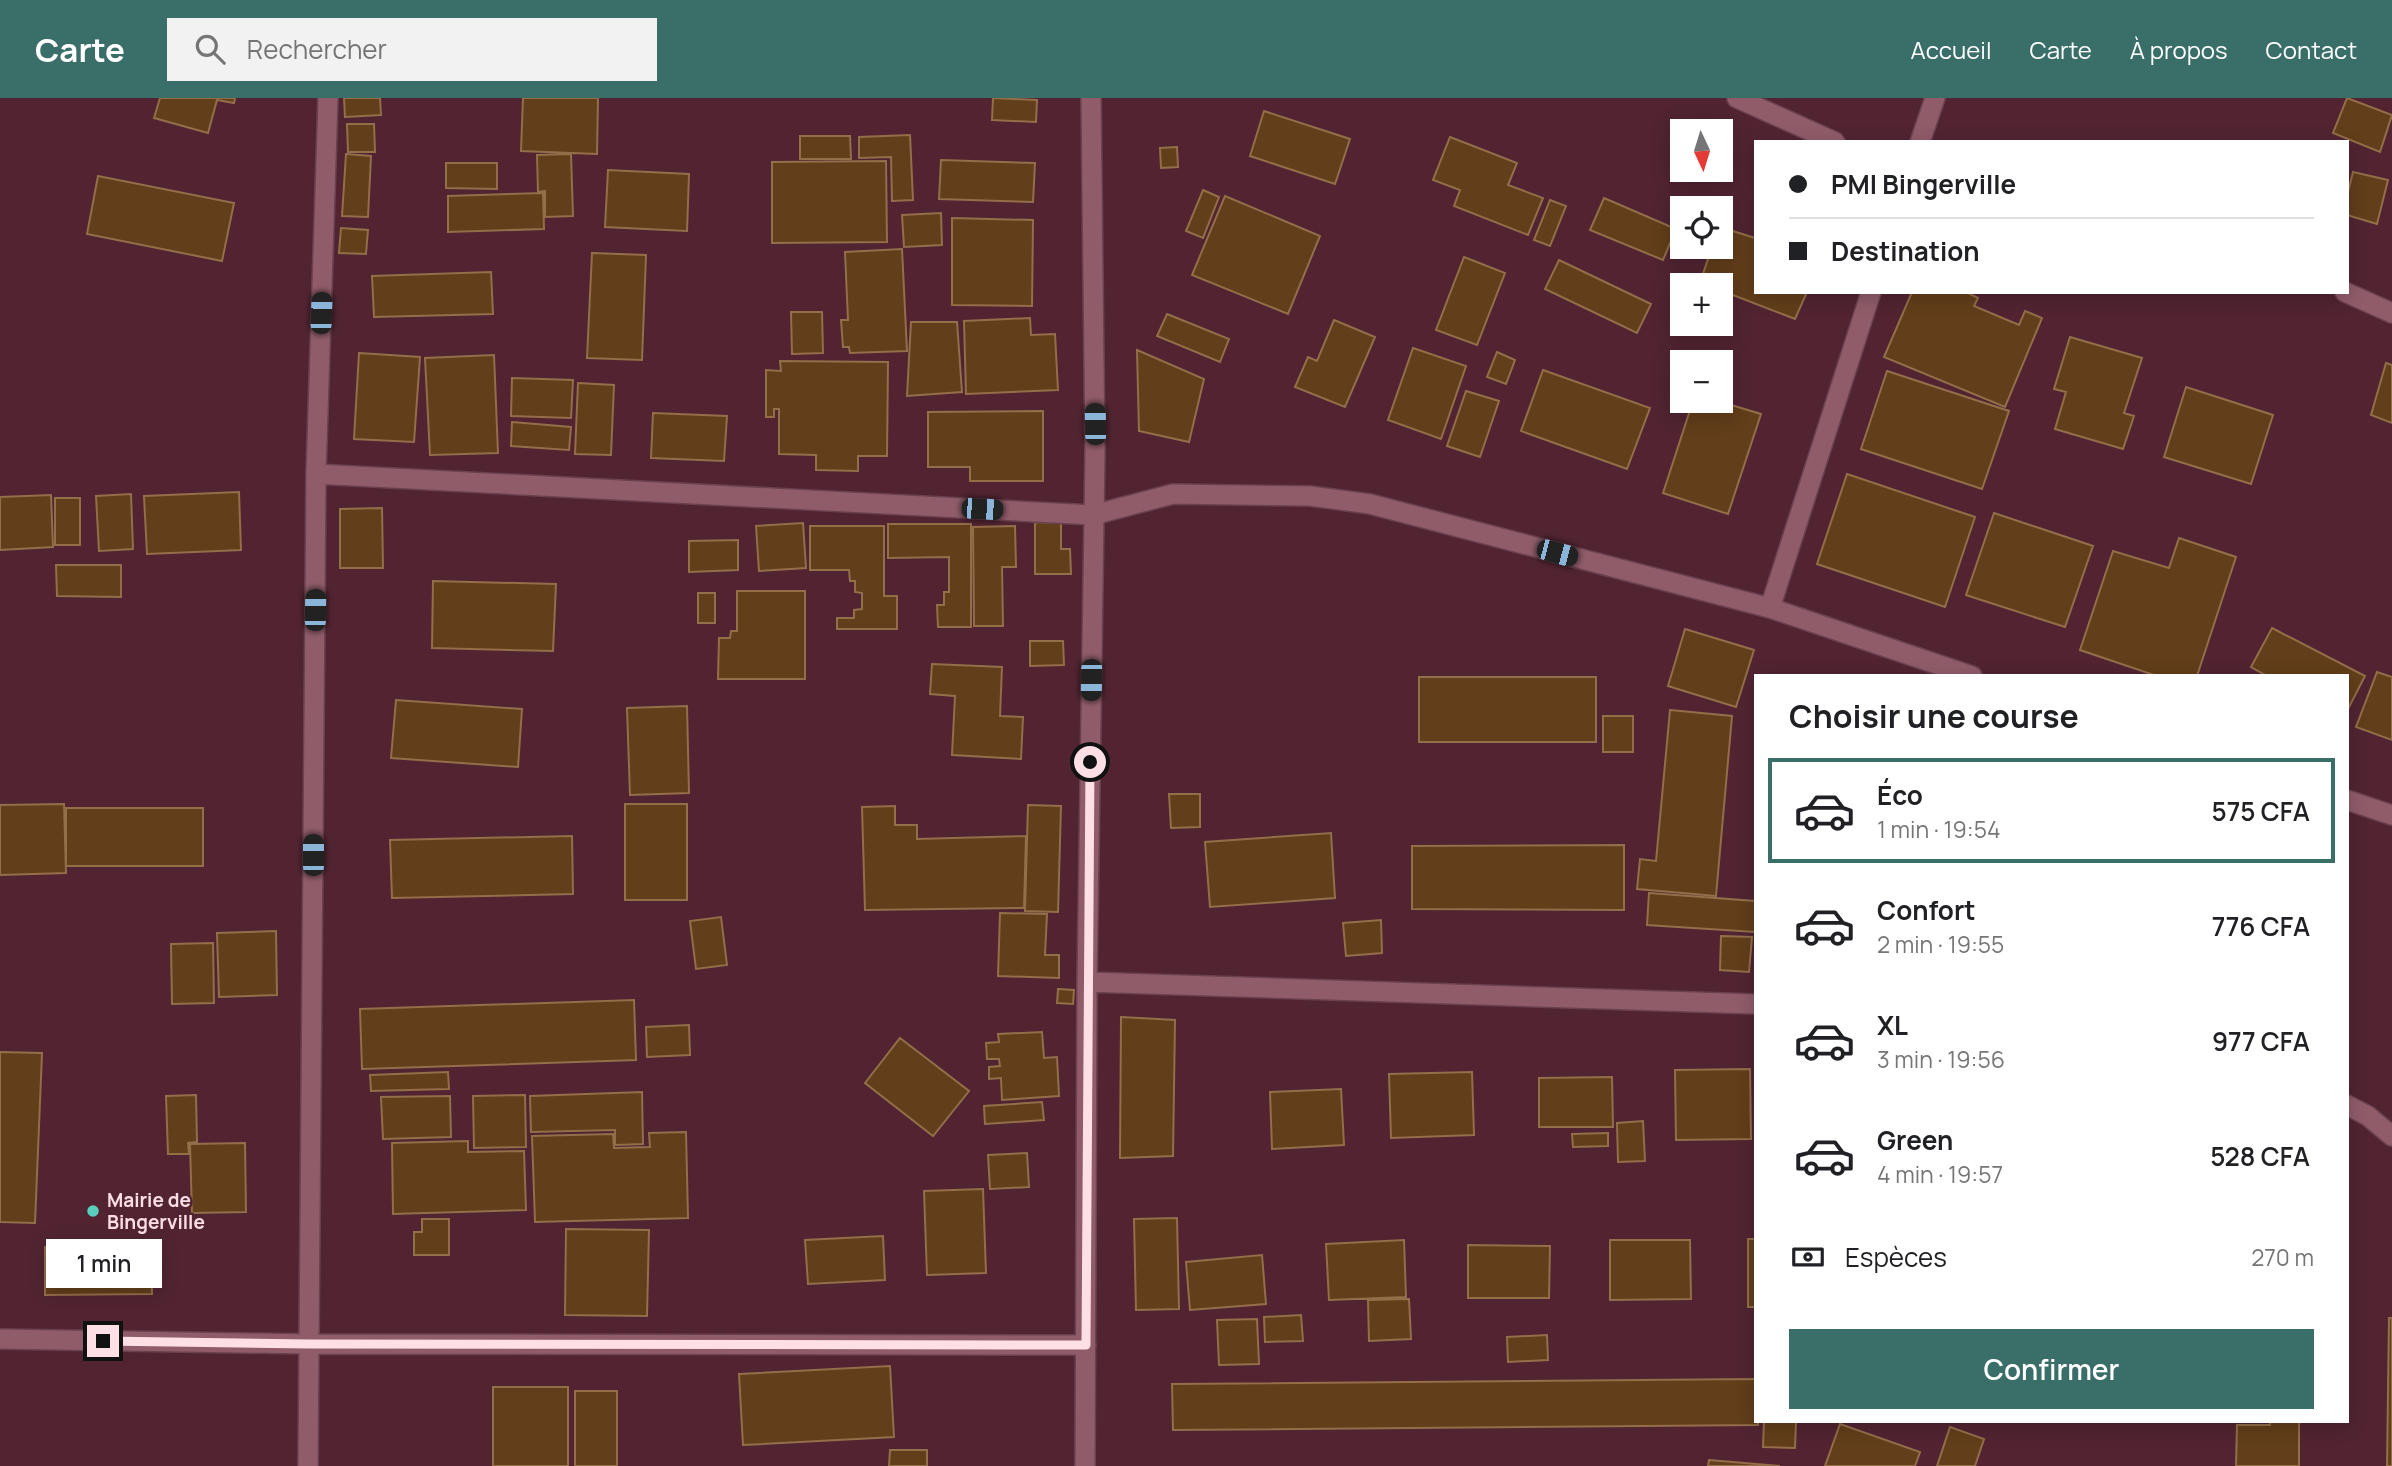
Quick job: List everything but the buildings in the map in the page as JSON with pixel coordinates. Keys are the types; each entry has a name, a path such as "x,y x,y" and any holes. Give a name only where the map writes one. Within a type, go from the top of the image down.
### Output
{"street":[{"path":"308,1466 316,474 328,98"},
{"path":"1084,1466 1087,982 1095,451 1091,98"},
{"path":"1737,98 1831,140"},
{"path":"1921,140 1935,98"},
{"path":"1770,608 1870,294"},
{"path":"2349,294 2392,313"},
{"path":"316,474 1093,515 1173,494 1310,496 1370,504 1770,608 1966,674"},
{"path":"2349,801 2392,815"},
{"path":"1087,982 1754,1004"},
{"path":"2349,1106 2368,1116 2392,1136"},
{"path":"0,1339 309,1344 1086,1345"}],"place":[{"name":"Mairie de Bingerville","path":"93,1211"}],"route":[{"path":"103,1341 309,1344 1086,1345 1090,762"}]}
